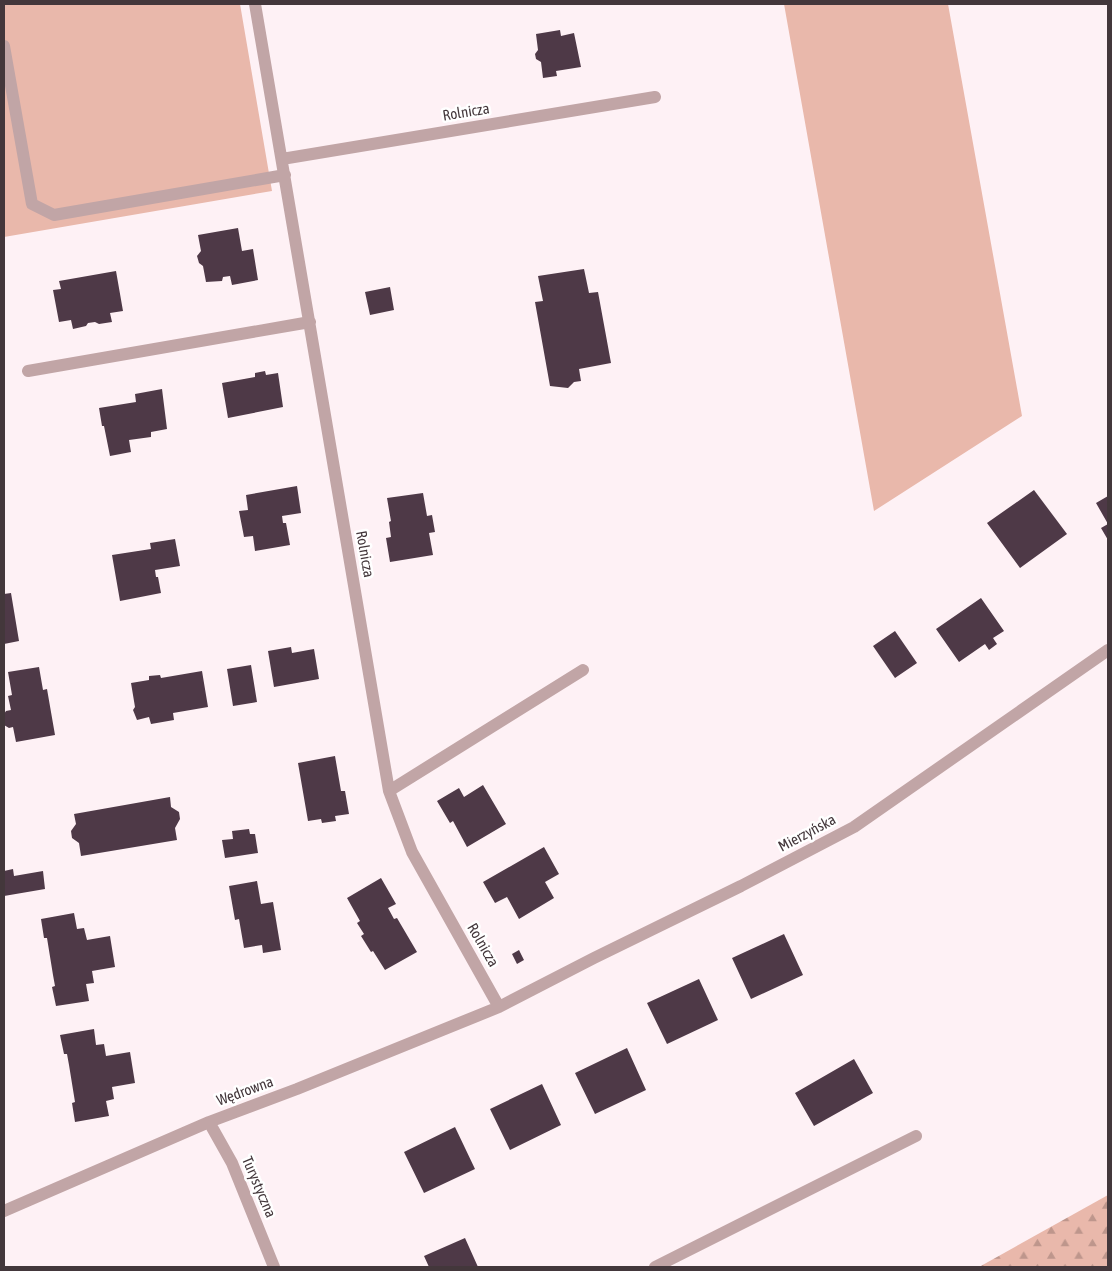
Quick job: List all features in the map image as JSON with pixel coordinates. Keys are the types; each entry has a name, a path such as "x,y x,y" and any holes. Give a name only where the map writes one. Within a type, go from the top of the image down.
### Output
{"street":[{"name":"Rolnicza","path":"255,4 389,791 412,852 499,1007"},
{"path":"4,46 32,204 54,215 284,175"},
{"name":"Rolnicza","path":"282,160 655,97"},
{"path":"28,371 310,322"},
{"name":"Mierzyńska","path":"499,1007 854,828 1108,650"},
{"path":"389,791 583,670"},
{"name":"Wędrowna","path":"4,1211 209,1122 297,1089 499,1007"},
{"name":"Turystyczna","path":"209,1122 232,1162 274,1267"},
{"path":"655,1267 916,1136"}],"green space":[{"path":"4,4 240,4 272,191 4,237"},
{"path":"784,4 948,4 1022,416 874,511"},
{"path":"1108,1195 1108,1267 979,1267"}],"building":[{"path":"560,30 561,36 574,33 581,67 556,71 557,76 543,78 541,62 536,59 535,54 538,50 536,34"},
{"path":"238,228 242,251 253,249 258,280 232,285 230,276 223,277 222,281 206,282 203,266 199,263 197,256 201,251 198,235"},
{"path":"584,269 589,293 598,292 611,363 579,369 581,381 574,382 568,388 550,386 535,302 543,301 538,276"},
{"path":"116,271 123,311 110,313 112,322 88,323 86,326 73,329 71,320 59,322 53,290 61,289 59,281"},
{"path":"390,287 394,310 370,315 365,292"},
{"path":"265,371 266,375 278,373 283,407 228,418 222,383 255,377 255,373"},
{"path":"162,389 167,429 151,432 151,437 129,440 131,452 110,456 99,408 136,402 135,394"},
{"path":"297,486 301,513 282,516 283,523 286,523 290,545 255,551 253,536 244,537 239,511 248,510 246,495"},
{"path":"1034,490 1067,534 1020,568 987,523"},
{"path":"423,493 427,516 432,515 435,532 429,533 433,555 390,562 386,538 391,537 389,522 391,521 387,498"},
{"path":"1108,496 1108,524 1096,503"},
{"path":"1108,524 1108,540 1101,528"},
{"path":"175,539 180,566 155,570 161,593 120,601 112,555 151,549 150,543"},
{"path":"11,593 19,641 4,644 4,594"},
{"path":"981,598 1004,631 993,638 997,644 989,650 985,644 959,662 936,629"},
{"path":"895,631 917,663 895,678 873,646"},
{"path":"291,647 292,653 314,649 319,679 274,687 268,651"},
{"path":"251,665 257,702 233,706 227,669"},
{"path":"39,667 43,690 47,689 55,735 16,742 13,727 9,728 4,725 4,714 6,711 11,710 8,696 12,695 8,672"},
{"path":"202,671 208,707 173,713 174,720 151,724 149,717 137,720 133,710 135,707 131,683 149,680 149,676 160,675 161,678"},
{"path":"335,756 341,791 345,791 349,814 335,816 336,821 322,823 321,819 308,821 298,763"},
{"path":"483,785 506,824 467,847 453,821 450,823 437,801 459,788 464,797"},
{"path":"170,797 171,807 179,812 180,819 175,828 177,840 81,856 79,843 72,838 71,831 76,824 74,814"},
{"path":"249,829 250,834 255,834 258,853 225,858 222,840 233,839 232,831"},
{"path":"544,847 559,874 545,882 554,898 519,919 507,897 495,903 483,882"},
{"path":"13,869 14,876 43,871 45,889 4,896 4,871"},
{"path":"381,878 396,904 388,908 394,919 397,918 417,952 385,970 361,936 364,934 357,923 360,921 347,898"},
{"path":"257,881 261,904 273,902 281,950 263,953 262,945 244,948 239,919 235,920 229,886"},
{"path":"74,913 77,929 84,928 87,940 110,936 115,967 92,971 94,983 86,984 89,1001 56,1006 52,987 55,986 47,938 44,938 41,919"},
{"path":"784,934 803,975 751,999 732,958"},
{"path":"519,950 524,960 517,964 512,954"},
{"path":"699,979 718,1020 667,1044 647,1003"},
{"path":"94,1029 96,1045 104,1044 106,1056 130,1052 135,1083 112,1087 114,1099 106,1101 109,1116 75,1122 72,1103 75,1102 69,1065 67,1054 64,1054 60,1035"},
{"path":"627,1048 646,1090 595,1114 575,1073"},
{"path":"854,1059 873,1093 814,1126 795,1093"},
{"path":"542,1084 561,1125 510,1150 490,1109"},
{"path":"455,1127 475,1169 424,1193 404,1152"},
{"path":"465,1238 478,1267 429,1267 424,1256"}]}
